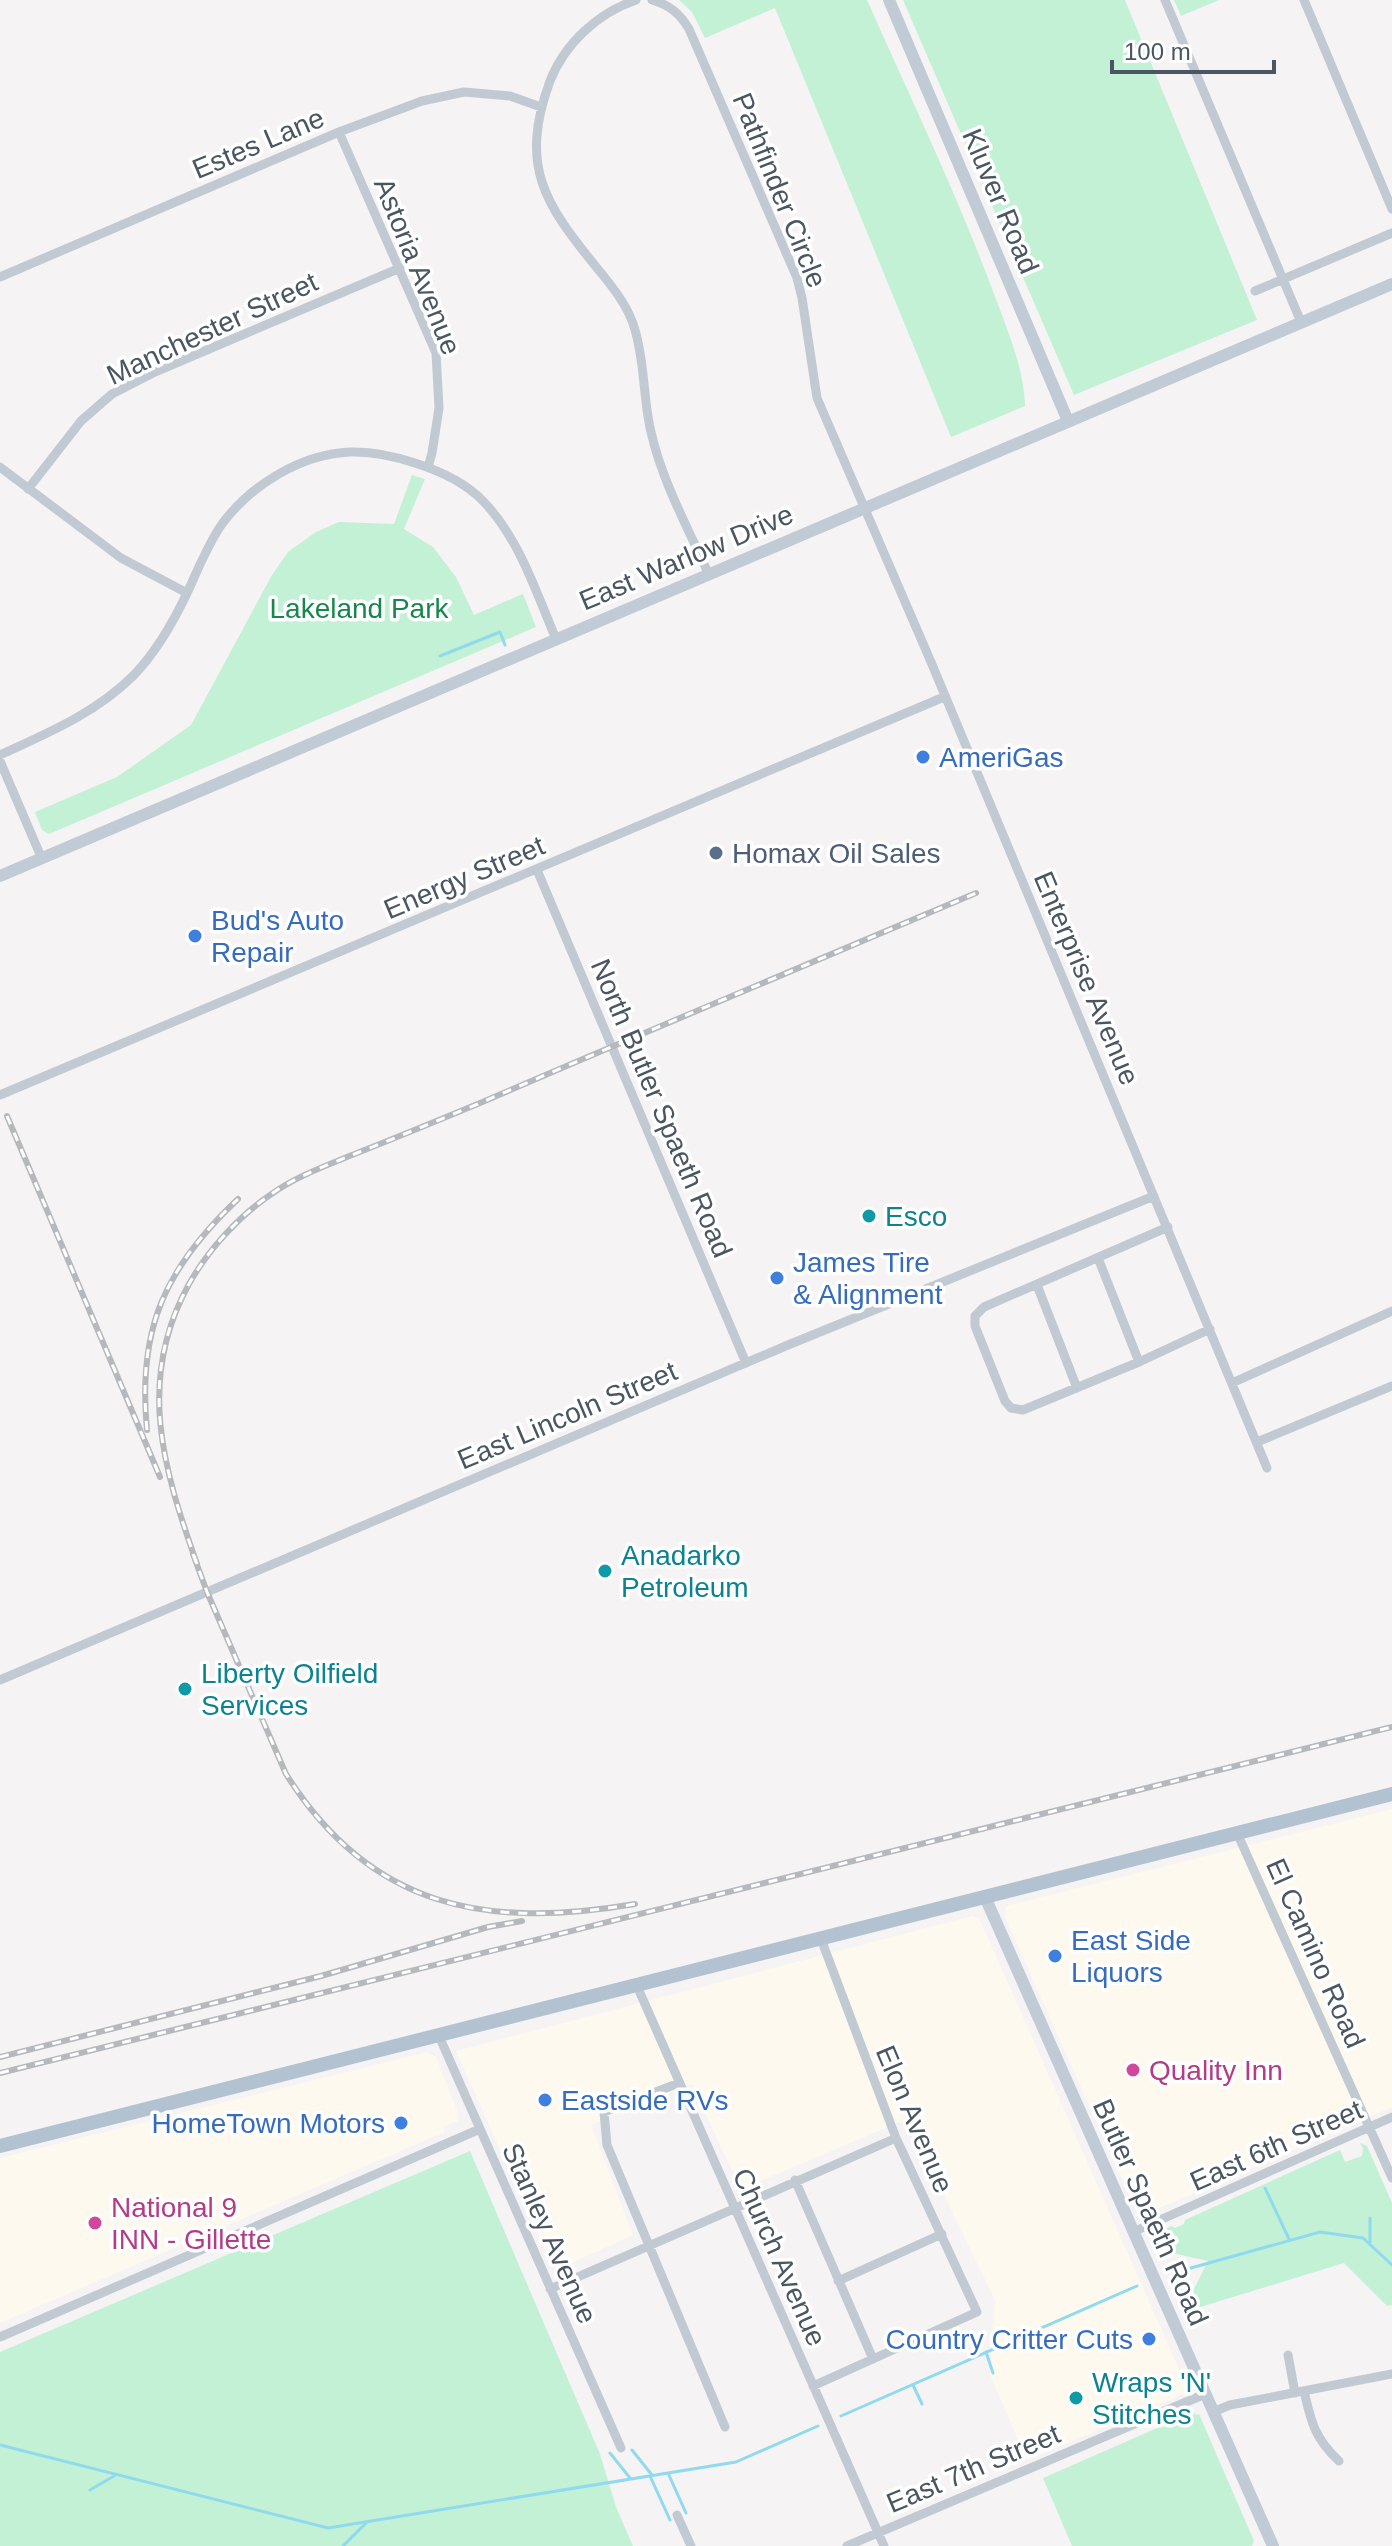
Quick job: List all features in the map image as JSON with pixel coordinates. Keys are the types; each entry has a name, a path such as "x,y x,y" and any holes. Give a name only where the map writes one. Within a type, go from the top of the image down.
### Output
{"main road":[{"path":"0,2146 1392,1794"}],"street":[{"path":"636,0 593,23 569,47 553,74 541,107 536,136 538,163 544,189 562,225 611,286 635,329 657,458 708,573"},
{"name":"Pathfinder Circle","path":"652,0 668,5 680,15 689,29 797,278 817,398 863,507"},
{"name":"Kluver Road","path":"889,0 1068,421"},
{"path":"1165,0 1301,322"},
{"path":"1304,0 1392,209"},
{"name":"Estes Lane","path":"0,277 339,132 422,101 464,92 510,96 541,107"},
{"name":"Astoria Avenue","path":"339,132 436,353 439,408 428,467"},
{"path":"1255,291 1392,233"},
{"name":"Manchester Street","path":"28,489 81,421 112,394 155,372 400,268"},
{"name":"East Warlow Drive","path":"0,876 1392,284"},
{"path":"42,859 0,758 76,720 108,699 135,674 158,646 222,524 248,495 277,475 311,460 349,452 390,455 456,479 482,500 502,525 519,553 556,639"},
{"path":"0,467 121,558 187,593"},
{"name":"Enterprise Avenue","path":"863,507 931,662 1267,1468"},
{"name":"Energy Street","path":"0,1095 944,697"},
{"name":"North Butler Spaeth Road","path":"537,870 746,1363"},
{"name":"East Lincoln Street","path":"0,1680 746,1363 1154,1196"},
{"path":"1168,1227 984,1307 975,1316 975,1326 1005,1401 1011,1408 1023,1410 1210,1329"},
{"path":"1098,1258 1139,1362"},
{"path":"1037,1285 1077,1388"},
{"path":"1232,1383 1392,1311"},
{"path":"1257,1442 1392,1386"},
{"name":"El Camino Road","path":"1238,1835 1392,2178"},
{"name":"Butler Spaeth Road","path":"985,1897 1273,2546"},
{"name":"Elon Avenue","path":"821,1939 896,2138 977,2312 873,2359"},
{"name":"Church Avenue","path":"637,1986 884,2546"},
{"name":"Stanley Avenue","path":"439,2036 621,2448"},
{"path":"679,2083 604,2112 607,2145 725,2427"},
{"name":"East 6th Street","path":"1133,2232 1392,2117"},
{"path":"0,2337 480,2129"},
{"path":"550,2289 896,2138"},
{"path":"795,2180 873,2359 813,2386"},
{"path":"838,2281 942,2234"},
{"path":"1288,2355 1311,2423 1323,2446 1339,2461"},
{"path":"1213,2412 1227,2406 1392,2374"},
{"name":"East 7th Street","path":"847,2546 1205,2394"},
{"path":"677,2515 691,2546"}],"shaded area":[{"path":"1392,1809 1392,2107 1139,2217 1005,1917 1006,1906"},
{"path":"972,1916 980,1920 1187,2387 1184,2394 1027,2460 990,2375 995,2300 907,2119 741,2189 691,2084 591,2125 633,2235 563,2267 552,2265 456,2051"},
{"path":"427,2052 436,2057 458,2113 458,2121 444,2127 445,2132 0,2323 0,2158"}],"green space":[{"path":"679,0 867,0 980,257 1014,349 1022,377 1025,406 951,437 775,8 705,38 692,12"},
{"path":"903,0 1125,0 1257,320 1074,395"},
{"path":"1174,0 1219,0 1181,16"},
{"name":"Lakeland Park","path":"412,475 425,479 404,529 433,547 456,577 474,615 523,594 536,627 49,834 42,830 35,812 117,777 191,725 272,575 288,552 316,532 339,522 394,524"},
{"path":"1360,2143 1367,2146 1392,2203 1392,2305 1387,2306 1344,2263 1184,2312 1175,2287 1192,2293 1208,2261 1163,2251 1155,2234 1184,2224 1185,2220 1340,2150 1345,2162 1362,2156"},
{"path":"470,2151 600,2454 616,2507 633,2546 0,2546 0,2352"},
{"path":"1194,2412 1199,2414 1254,2541 1252,2546 1072,2546 1043,2478"}],"waterway":[{"path":"440,656 500,632 505,645"},
{"path":"1265,2188 1289,2239"},
{"path":"1370,2218 1370,2242"},
{"path":"1173,2273 1320,2232 1363,2238 1392,2265"},
{"path":"841,2416 1137,2286"},
{"path":"986,2352 993,2373"},
{"path":"913,2385 922,2404"},
{"path":"0,2445 328,2528 736,2462 818,2426"},
{"path":"632,2450 652,2475"},
{"path":"610,2453 630,2478"},
{"path":"668,2473 686,2513"},
{"path":"90,2490 114,2476"},
{"path":"650,2476 670,2520"},
{"path":"343,2546 366,2523"}],"railway":[{"path":"197,1564 174,1493 160,1424 159,1389 163,1355 173,1320 189,1284 215,1247 247,1213 280,1188 312,1171 976,893"},
{"path":"7,1116 160,1477"},
{"path":"147,1430 147,1361 161,1302 192,1250 238,1199"},
{"path":"193,1554 286,1774 319,1819 355,1855 394,1881 436,1899 482,1909 530,1913 635,1904"},
{"path":"0,2073 1392,1727"},
{"path":"0,2057 321,1976 488,1927 522,1921"}],"place":[{"name":"AmeriGas","path":"923,757"},
{"name":"Homax Oil Sales","path":"716,853"},
{"name":"Bud's Auto Repair","path":"195,936"},
{"name":"Esco","path":"869,1216"},
{"name":"James Tire & Alignment","path":"777,1278"},
{"name":"Anadarko Petroleum","path":"605,1571"},
{"name":"Liberty Oilfield Services","path":"185,1689"},
{"name":"East Side Liquors","path":"1055,1956"},
{"name":"Quality Inn","path":"1133,2070"},
{"name":"Eastside RVs","path":"545,2100"},
{"name":"HomeTown Motors","path":"401,2123"},
{"name":"National 9 INN - Gillette","path":"95,2223"},
{"name":"Country Critter Cuts","path":"1149,2339"},
{"name":"Wraps 'N' Stitches","path":"1076,2398"}]}
